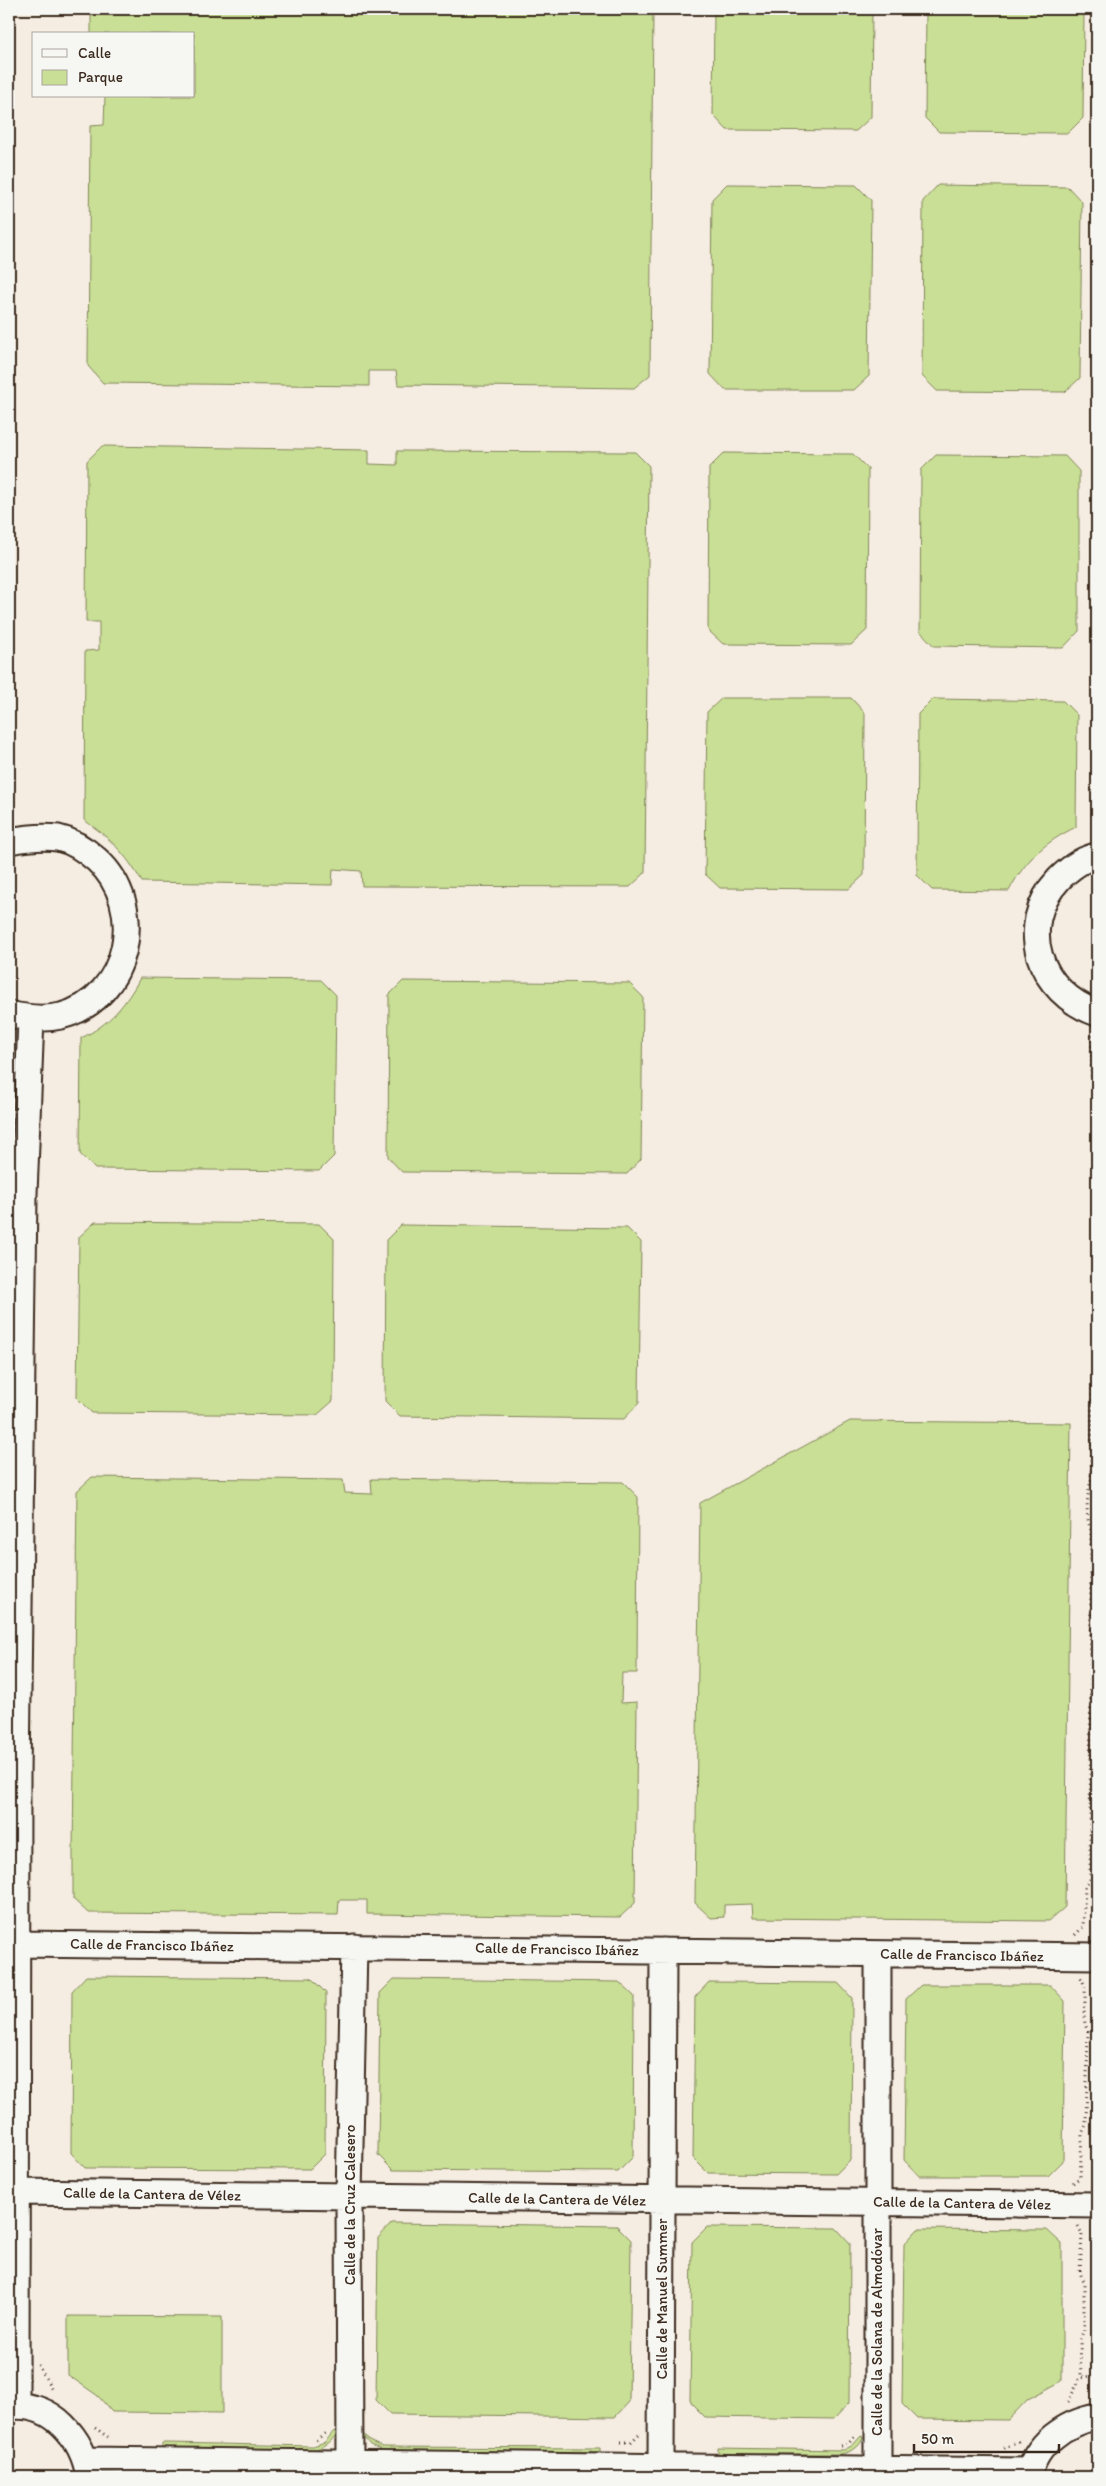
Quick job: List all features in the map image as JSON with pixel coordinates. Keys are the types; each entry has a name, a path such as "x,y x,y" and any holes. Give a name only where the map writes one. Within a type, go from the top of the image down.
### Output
{"street":[{"path":"9,841 29,838 59,838 86,850 108,870 123,896 127,926 124,955 110,982 89,1003 62,1016 20,1017 24,1194 13,1778 18,1944 16,2364 12,2406 40,2410 60,2422 76,2439 88,2469 350,2463 878,2470 1030,2474 1041,2448 1059,2431 1082,2420 1097,2417"},
{"path":"1094,1012 1074,1003 1055,986 1042,966 1036,942 1038,914 1050,889 1069,868 1097,856"},
{"name":"Calle de Francisco Ibáñez","path":"18,1944 1086,1956"},
{"name":"Calle de la Cruz Calesero","path":"350,2463 349,2196 354,1947"},
{"name":"Calle de Manuel Summer","path":"661,2467 663,1950"},
{"name":"Calle de la Solana de Almodóvar","path":"878,1954 878,2470"},
{"name":"Calle de la Cantera de Vélez","path":"17,2192 1097,2205"}],"path":[{"path":"1065,2405 1070,2401 1082,2376 1080,2339 1084,2330 1084,2282 1080,2273 1082,2234 1072,2221 1070,2204 1072,2184 1080,2177 1082,2134 1086,2125 1088,2041 1088,2031 1083,2017 1085,1986 1074,1969 1086,1956 1073,1940 1076,1932 1083,1927 1085,1888 1090,1880 1091,1530 1087,1520 1087,1494 1091,1480 1096,1102 1091,1088 1094,1012"},
{"path":"16,2364 37,2364 41,2367 50,2388 56,2396"},
{"path":"1082,2376 1097,2376"},
{"path":"92,2426 110,2438"},
{"path":"312,2440 318,2440 335,2427 350,2427"},
{"path":"615,2442 631,2442 645,2430 661,2429"},
{"path":"838,2447 848,2444 859,2432 878,2432"},
{"path":"998,2448 1005,2448 1025,2437"}],"green space":[{"path":"91,9 653,9 650,375 634,388 398,385 396,371 369,371 369,386 103,383 88,366 90,126 104,125 105,98 195,98 195,32 91,32"},
{"path":"714,9 872,9 871,117 856,131 727,130 713,115"},
{"path":"926,9 1084,9 1083,118 1068,133 939,132 925,118"},
{"path":"727,184 856,185 871,200 869,376 854,390 725,390 710,374 712,199"},
{"path":"938,185 1068,187 1082,202 1080,378 1065,392 937,391 922,376 923,201"},
{"path":"102,446 369,450 369,464 397,465 397,451 635,452 649,466 645,873 630,887 362,886 361,871 333,869 332,885 142,882 117,847 84,820 85,651 99,650 99,622 86,622 87,461"},
{"path":"724,453 853,454 868,469 867,630 851,645 723,644 708,630 709,468"},
{"path":"936,455 1065,456 1079,471 1079,631 1063,648 934,646 920,631 921,470"},
{"path":"722,698 851,698 865,713 864,875 849,889 720,888 705,874 707,712"},
{"path":"933,699 1063,701 1077,715 1076,827 1055,839 1037,853 1022,870 1009,891 932,890 917,875 918,714"},
{"path":"140,978 321,980 336,995 334,1156 319,1171 95,1169 80,1154 81,1038 100,1027 116,1013 129,997"},
{"path":"403,981 629,983 643,997 641,1159 627,1174 402,1172 388,1157 389,995"},
{"path":"95,1222 319,1224 334,1239 333,1401 317,1415 92,1413 77,1398 79,1237"},
{"path":"401,1225 627,1228 641,1242 639,1403 624,1419 400,1416 385,1401 386,1240"},
{"path":"850,1421 1071,1423 1065,1907 1049,1921 753,1918 752,1904 724,1905 724,1917 711,1918 695,1903 700,1503"},
{"path":"92,1477 343,1480 345,1493 372,1494 371,1479 623,1482 638,1497 637,1673 622,1673 621,1703 637,1702 635,1903 620,1917 367,1914 367,1900 339,1900 338,1915 88,1913 73,1899 73,1854 77,1491"},
{"path":"86,1976 311,1978 326,1993 325,2154 310,2169 85,2168 71,2153 72,1991"},
{"path":"394,1979 619,1982 634,1996 633,2157 618,2172 393,2170 378,2155 380,1993"},
{"path":"709,1982 838,1983 852,1998 851,2159 836,2174 708,2173 693,2158 695,1997"},
{"path":"921,1985 1050,1985 1065,2001 1063,2161 1048,2176 919,2176 904,2160 906,1999"},
{"path":"392,2223 617,2226 631,2240 629,2402 615,2417 390,2414 376,2400 378,2238"},
{"path":"707,2227 836,2228 850,2243 849,2403 834,2419 705,2417 690,2402 692,2242"},
{"path":"918,2229 1047,2230 1062,2244 1062,2381 1028,2399 1008,2420 917,2419 902,2404 904,2244"},
{"path":"68,2316 222,2317 222,2413 112,2412 98,2396 68,2375"},
{"path":"334,2431 337,2433 330,2442 313,2450 162,2448 162,2443 313,2446 325,2442"},
{"path":"362,2432 369,2441 382,2447 600,2448 600,2452 383,2450 370,2445 360,2433"},
{"path":"861,2436 863,2437 862,2441 858,2446 841,2454 718,2454 718,2448 844,2450 853,2445"}]}
